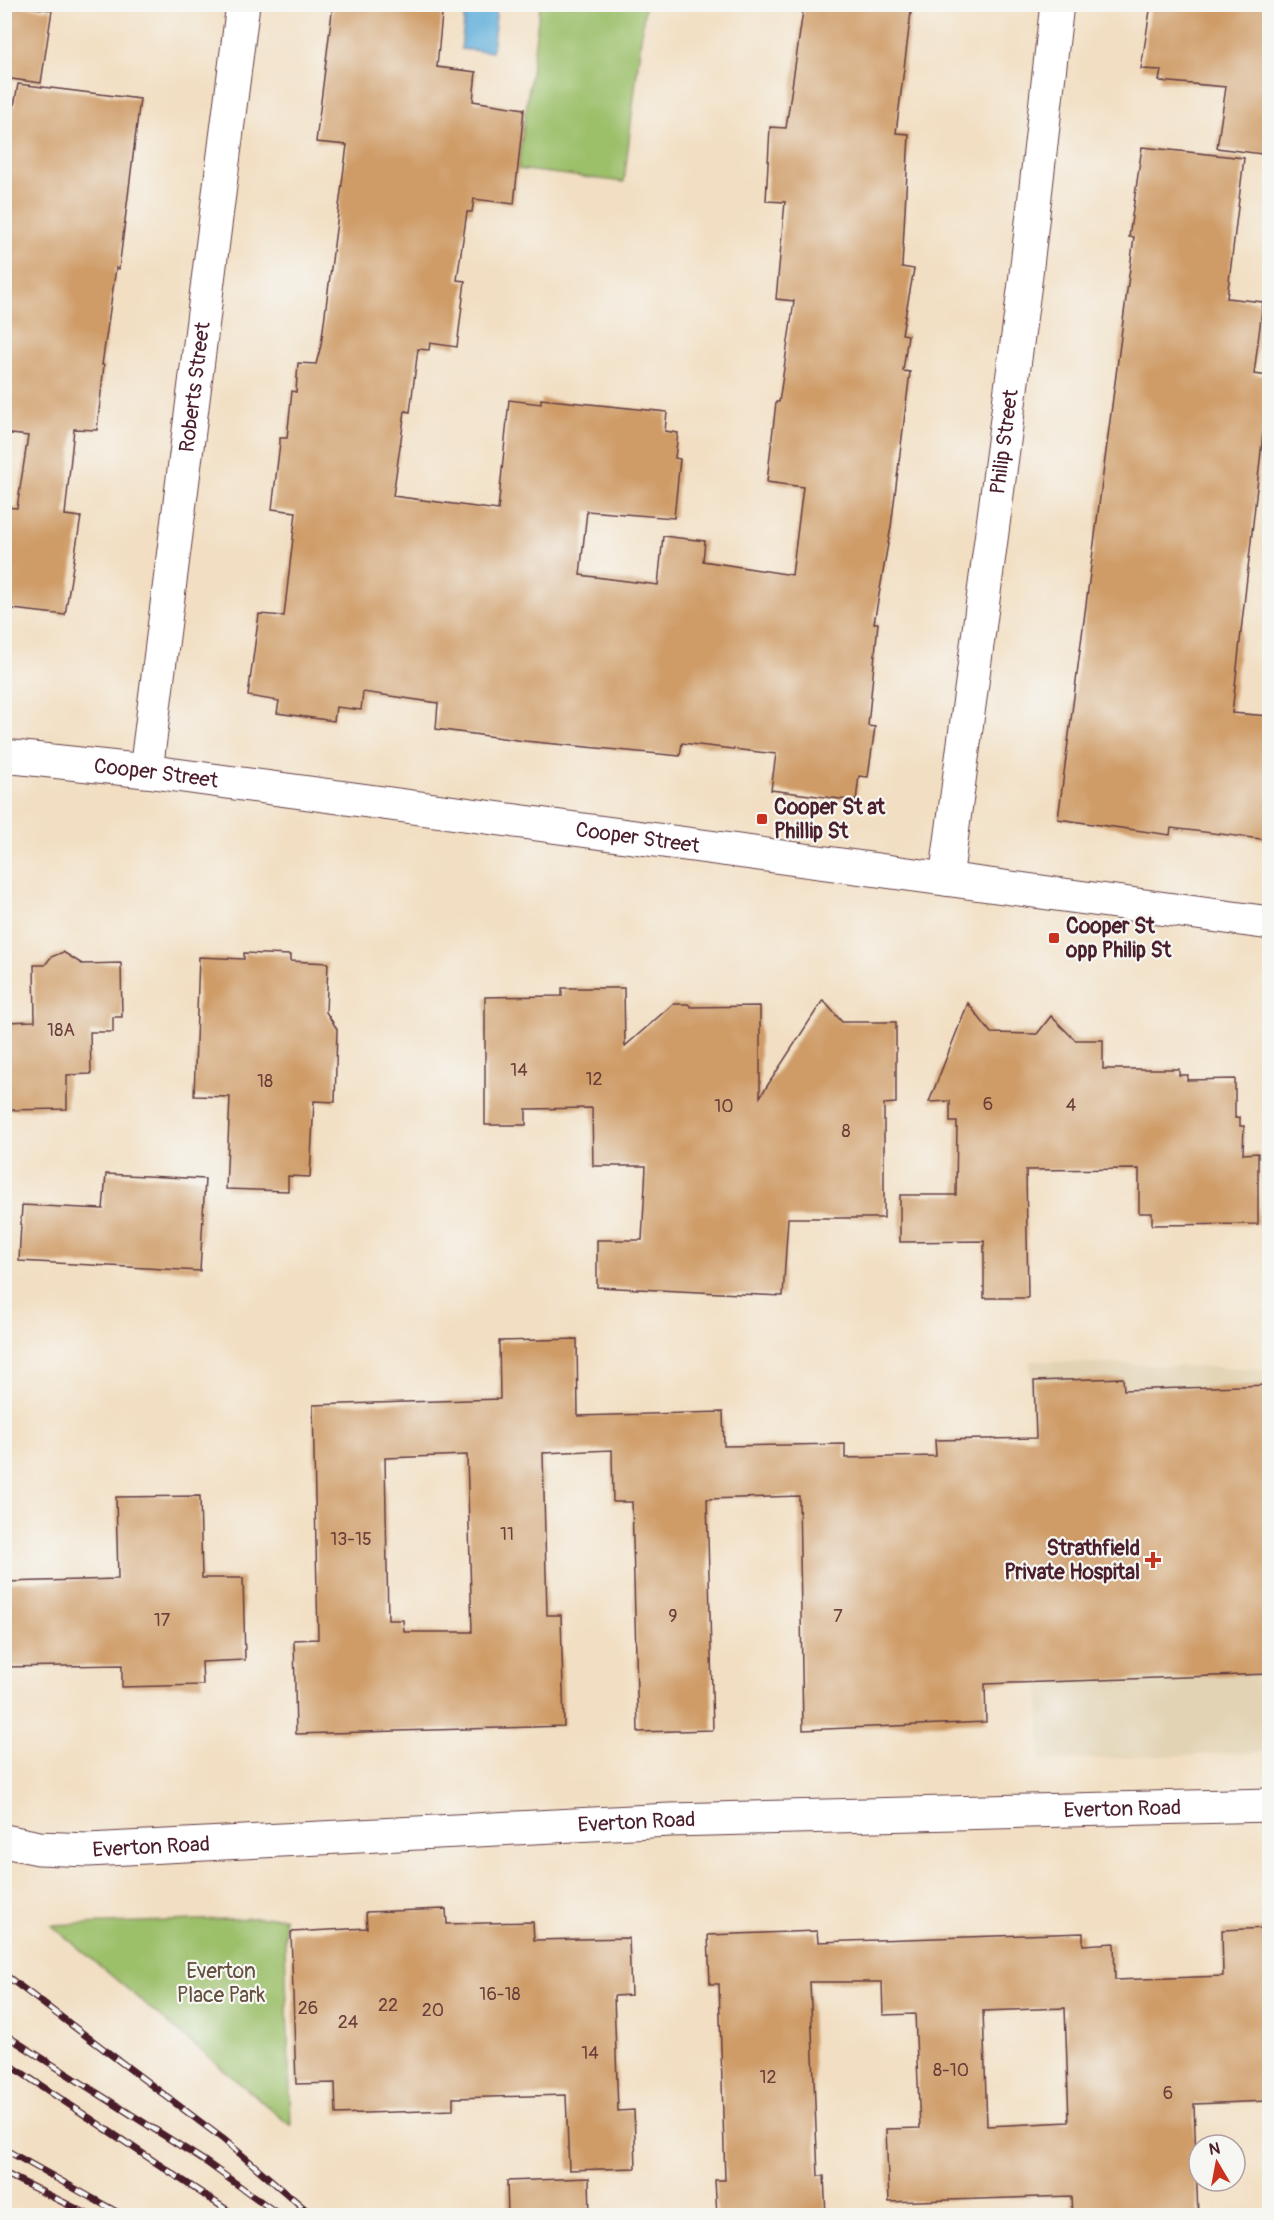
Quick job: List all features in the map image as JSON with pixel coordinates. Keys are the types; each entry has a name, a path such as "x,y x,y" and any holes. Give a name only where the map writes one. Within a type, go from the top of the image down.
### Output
{"street":[{"name":"Roberts Street","path":"146,771 243,4"},
{"name":"Philip Street","path":"946,879 1025,283 1057,4"},
{"name":"Cooper Street","path":"4,756 146,771 1269,923"},
{"name":"Everton Road","path":"4,1841 39,1848 88,1850 669,1820 1269,1805"}],"shaded area":[{"name":"Strathfield Private Hospital","path":"1030,1361 1269,1369 1269,1752 1041,1761"}],"green space":[{"path":"540,5 645,5 624,182 518,169"},
{"name":"Everton Place Park","path":"284,1917 291,2126 51,1925"}],"water":[{"path":"466,5 497,5 492,52 461,49"}],"building":[{"path":"4,4 52,10 41,83 4,78"},
{"path":"333,4 443,4 437,67 476,72 473,101 524,109 514,204 474,199 472,212 467,212 457,280 465,281 457,347 430,343 429,350 418,349 410,412 405,411 393,496 498,510 509,400 541,404 541,399 667,412 665,431 678,433 675,458 680,459 674,518 587,511 580,575 658,585 663,536 705,541 703,561 792,575 803,487 767,482 776,402 779,402 794,301 776,299 785,202 766,201 770,127 786,128 804,4 912,4 896,133 909,134 902,267 914,269 902,334 908,335 903,371 910,372 891,527 874,623 878,623 868,726 875,727 868,777 859,776 856,801 771,790 776,754 682,743 680,756 524,741 436,729 438,703 363,692 361,710 336,707 334,721 277,713 279,701 248,696 259,614 284,616 296,512 272,509 280,438 287,438 292,391 296,392 298,363 316,364 321,345 347,145 316,142"},
{"path":"1151,4 1269,4 1269,155 1217,148 1226,87 1159,81 1161,70 1141,69"},
{"path":"18,84 140,99 119,269 116,268 102,365 104,365 97,430 74,429 65,515 81,517 65,615 4,608 4,507 17,508 28,436 4,433 4,161"},
{"path":"1142,147 1244,158 1227,298 1263,302 1254,374 1269,376 1269,379 1232,713 1269,716 1269,840 1171,828 1170,835 1058,819 1134,237 1129,237"},
{"path":"63,952 82,964 121,963 122,1017 113,1017 113,1032 90,1032 91,1074 67,1075 67,1109 4,1110 4,1022 35,1021 34,965 45,965 51,957"},
{"path":"244,953 290,955 290,961 328,963 326,1012 337,1029 335,1102 314,1101 310,1177 288,1176 288,1191 226,1189 230,1097 194,1096 199,957 244,959"},
{"path":"562,988 624,988 625,1046 673,1004 688,1004 691,1007 760,1006 760,1097 823,1000 842,1022 896,1022 896,1103 884,1104 884,1218 788,1218 783,1296 597,1287 597,1240 642,1240 646,1166 593,1166 592,1108 526,1109 526,1125 485,1125 485,997 562,996"},
{"path":"968,1003 991,1033 1037,1034 1051,1016 1075,1040 1103,1040 1103,1069 1179,1069 1179,1075 1188,1075 1187,1080 1235,1079 1235,1118 1240,1117 1240,1126 1244,1126 1243,1154 1258,1153 1258,1224 1152,1225 1152,1213 1139,1213 1139,1169 1026,1170 1028,1298 984,1298 984,1241 900,1242 900,1195 956,1195 957,1122 950,1122 950,1101 929,1102"},
{"path":"106,1174 205,1179 200,1271 19,1261 22,1205 103,1209"},
{"path":"577,1339 578,1416 723,1412 724,1446 845,1444 845,1458 936,1456 935,1440 1036,1438 1034,1381 1123,1378 1124,1390 1269,1385 1269,1674 985,1684 986,1722 803,1730 799,1496 707,1499 713,1730 638,1732 632,1502 613,1502 612,1450 543,1453 547,1615 561,1615 564,1726 296,1734 294,1640 318,1639 313,1405 500,1399 499,1341","holes":["467,1455 472,1632 404,1632 403,1620 388,1620 385,1458"]},
{"path":"200,1496 202,1578 243,1578 245,1660 202,1662 203,1685 122,1687 122,1665 4,1667 4,1582 118,1579 116,1497"},
{"path":"446,1909 447,1924 533,1922 534,1940 629,1938 631,1995 614,1996 618,2111 634,2110 636,2168 569,2170 566,2095 453,2098 453,2110 336,2114 335,2083 296,2084 291,1932 367,1928 366,1912"},
{"path":"1268,1928 1269,2101 1194,2104 1195,2133 1187,2133 1187,2193 1197,2193 1198,2216 1072,2216 1071,2196 889,2202 886,2129 920,2128 915,2014 883,2015 882,1982 810,1982 818,2176 824,2176 826,2216 717,2216 715,2180 725,2180 719,1984 710,1984 708,1935 817,1931 818,1942 1083,1933 1083,1945 1114,1943 1115,1980 1223,1976 1222,1930","holes":["1065,2008 1069,2122 987,2126 983,2011"]},
{"path":"589,2178 590,2216 508,2216 507,2181"}],"railway":[{"path":"4,1974 223,2139 313,2216"},
{"path":"4,2034 206,2162 281,2216"},
{"path":"4,2061 236,2216"},
{"path":"4,2149 124,2216"},
{"path":"4,2173 91,2216"}],"place":[{"name":"Cooper St at Phillip St","path":"762,819"},
{"name":"Cooper St opp Philip St","path":"1054,938"},
{"name":"Strathfield Private Hospital","path":"1153,1560"}]}
